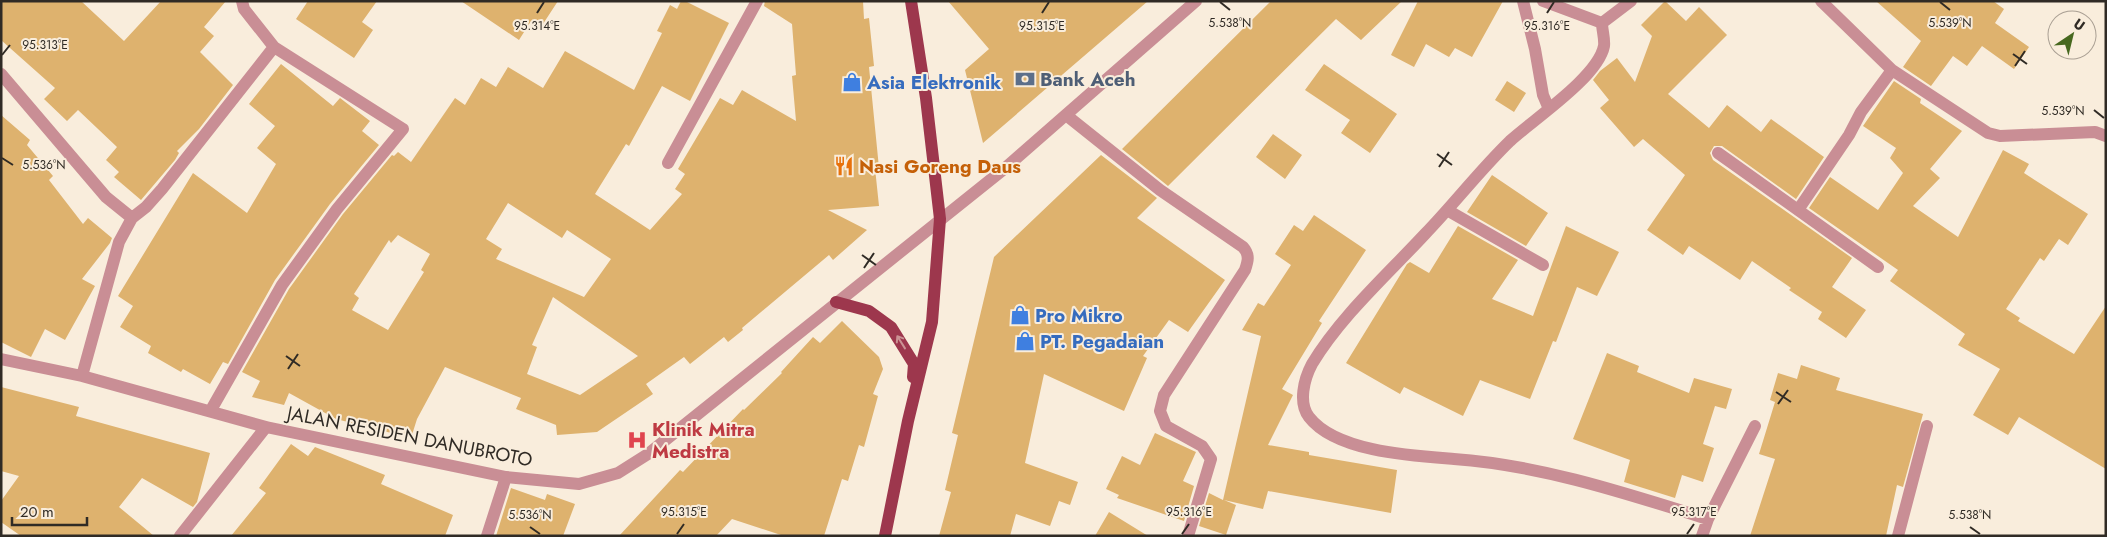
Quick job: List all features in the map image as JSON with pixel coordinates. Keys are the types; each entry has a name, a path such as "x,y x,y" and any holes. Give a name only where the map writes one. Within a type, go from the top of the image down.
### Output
{"main road":[{"path":"885,536 908,422 932,322 940,220 926,98 911,1"},
{"path":"836,302 869,311 891,327 899,338 914,364 908,422"}],"street":[{"path":"211,410 245,347 282,285 337,210 403,128 274,47 244,9 242,1"},
{"path":"668,163 757,1"},
{"name":"JALAN RESIDEN DANUBROTO","path":"1,359 82,376 211,410 266,427 506,477 579,484 618,473 648,454 1004,169 1196,1"},
{"path":"1523,1 1535,49 1543,95 1549,109"},
{"path":"1543,1 1602,23"},
{"path":"1602,23 1631,1"},
{"path":"1821,1 1892,70 1988,132 2000,136 2095,132 2106,136"},
{"path":"1602,23 1604,46 1596,65 1549,109 1510,141 1348,316 1312,365 1303,393 1304,404 1308,416 1333,435 1362,447 1414,456 1484,461 1636,496 1708,519"},
{"path":"82,376 118,242 132,218 146,207 162,189 274,47"},
{"path":"1798,210 1849,135 1861,112 1892,70"},
{"path":"1,74 106,197 132,218"},
{"path":"1066,115 1160,190 1248,252 1248,262 1245,270 1164,395 1160,411 1166,426 1202,446 1211,459 1188,536"},
{"path":"1718,153 1878,268"},
{"path":"1447,210 1543,265"},
{"path":"1702,536 1708,519 1755,426"},
{"path":"1898,536 1928,426"},
{"path":"182,535 266,427"},
{"path":"487,536 506,477"}],"building":[{"path":"1,1 81,1 124,41 161,1 226,1 204,27 214,36 200,52 233,85 199,129 177,151 179,153 175,160 141,200 114,177 119,172 106,160 117,147 78,110 67,121 44,99 55,88 1,40"},
{"path":"308,1 377,1 362,22 373,30 354,58 296,19"},
{"path":"461,1 558,1 541,27 531,21 519,40"},
{"path":"681,1 685,1 729,23 690,101 662,86 629,146 626,144 595,194 650,230 682,194 675,189 685,174 678,169 720,98 733,105 742,90 796,121 792,76 796,75 792,24 764,6 765,1 863,1 864,19 869,18 874,66 869,67 879,168 875,168 879,206 828,210 867,230 833,260 829,255 728,342 724,337 690,364 684,357 646,384 653,394 597,432 557,435 556,425 516,409 521,398 445,367 417,419 411,438 336,419 289,393 284,405 252,397 260,381 242,372 289,289 343,214 392,155 394,156 398,152 411,162 455,98 465,105 481,78 496,87 508,67 543,88 565,51 634,90 662,33 657,31 670,5 677,9","holes":["508,203 562,238 567,230 611,259 584,297 496,259 502,249 486,239","398,235 430,254 421,270 424,272 388,330 352,310 359,298 354,294 389,240 391,243","553,297 638,356 580,395 527,374 537,347 532,345"]},
{"path":"948,1 1148,1 983,143 965,70 989,49"},
{"path":"1271,1 1402,1 1361,40 1336,19 1168,186 1122,149"},
{"path":"1418,1 1503,1 1472,57 1455,48 1449,57 1426,44 1414,67 1391,55"},
{"path":"1665,1 1686,21 1699,7 1727,35 1668,94 1709,128 1727,105 1761,132 1771,119 1824,157 1796,199 1722,146 1714,146 1710,153 1713,160 1852,258 1832,287 1866,310 1846,338 1818,319 1822,312 1789,290 1791,288 1752,261 1740,280 1689,246 1683,255 1647,230 1685,175 1643,139 1634,147 1600,108 1609,100 1593,80 1600,71 1617,58 1635,82 1652,36 1641,25"},
{"path":"1876,1 1993,1 2004,9 1995,23 2029,47 2014,69 1982,46 1967,66 1953,56 1931,86 1903,67 1921,41"},
{"path":"281,64 333,106 340,98 370,121 362,131 379,145 330,204 275,280 228,364 223,362 210,384 183,369 181,372 148,353 151,346 120,327 133,306 118,296 193,173 247,213 276,164 257,148 275,126 249,104"},
{"path":"1324,64 1397,114 1370,153 1341,133 1350,120 1305,90"},
{"path":"1507,81 1526,93 1514,112 1495,100"},
{"path":"1894,81 1921,99 1920,103 1962,131 1930,169 1940,178 1913,206 1958,237 2003,150 2029,164 2024,173 2088,214 2068,245 2059,239 2044,261 2040,258 2006,309 2020,318 2018,321 2074,354 2106,306 2106,469 2019,417 2008,435 1973,415 2000,369 1958,345 1965,334 1890,281 1898,270 1809,208 1830,177 1878,210 1903,173 1890,158 1896,148 1863,126"},
{"path":"1,115 30,140 27,145 53,176 49,180 83,224 88,218 112,238 82,279 95,286 65,340 45,329 31,357 1,342"},
{"path":"1273,134 1302,155 1285,179 1256,157"},
{"path":"1101,155 1157,198 1137,218 1225,280 1188,332 1169,320 1143,356 1147,358 1124,411 1044,374 1025,463 1078,482 1070,505 1059,501 1050,526 1016,514 1010,536 939,536 951,492 945,490 958,435 952,433 994,257"},
{"path":"1492,175 1548,213 1526,246 1467,212"},
{"path":"1314,215 1366,250 1319,321 1322,323 1282,389 1293,395 1268,445 1309,452 1309,455 1397,470 1391,513 1268,491 1263,509 1224,500 1236,505 1226,535 1199,526 1209,493 1223,500 1261,336 1242,330 1258,303 1264,306 1291,265 1275,254 1294,225 1303,231"},
{"path":"1458,226 1518,260 1492,299 1533,316 1566,226 1619,252 1597,296 1577,287 1556,342 1553,341 1530,399 1480,380 1463,416 1404,387 1400,394 1346,363 1407,264 1410,262 1429,273"},
{"path":"842,321 879,357 883,369 873,394 878,396 864,447 859,445 848,481 842,479 824,536 784,536 732,519 716,536 619,536 680,470 683,472 743,409 782,373 813,337 820,343"},
{"path":"1607,353 1639,366 1637,372 1689,393 1694,378 1732,389 1726,409 1715,406 1703,444 1714,448 1703,482 1682,475 1675,498 1624,482 1630,460 1573,439"},
{"path":"1801,365 1840,378 1836,390 1923,414 1903,487 1897,485 1886,536 1750,536 1775,459 1759,454 1775,402 1770,400 1778,373 1797,379"},
{"path":"1,387 79,407 76,416 210,453 197,502 193,507 142,478 119,507 154,536 21,536 1,522 1,501 19,476 1,471"},
{"path":"1155,433 1196,452 1183,481 1194,486 1184,521 1117,498 1119,495 1106,489 1122,456 1140,465"},
{"path":"291,444 308,456 315,447 385,475 381,484 453,515 445,536 231,536 266,493 259,488"},
{"path":"511,488 545,500 547,494 575,504 563,536 496,536"},
{"path":"1109,512 1148,536 1095,536"}],"place":[{"name":"Bank Aceh","path":"1025,79"},
{"name":"Asia Elektronik","path":"852,82"},
{"name":"Nasi Goreng Daus","path":"844,166"},
{"name":"Pro Mikro","path":"1020,315"},
{"name":"PT. Pegadaian","path":"1025,341"},
{"name":"Klinik Mitra Medistra","path":"637,440"}]}
